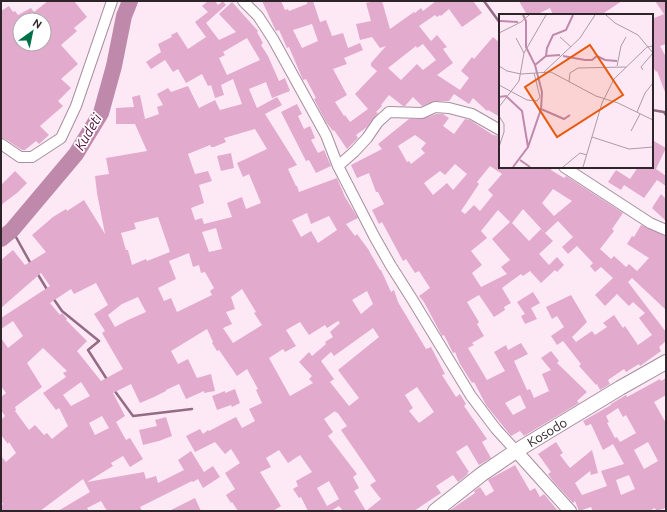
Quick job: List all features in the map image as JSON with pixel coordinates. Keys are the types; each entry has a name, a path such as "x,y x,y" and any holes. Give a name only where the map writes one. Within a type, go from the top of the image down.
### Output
{"main road":[{"name":"Kosodo","path":"435,511 482,474 516,451 666,362"}],"street":[{"path":"1,144 20,157 32,157 61,138 76,106 112,1"},
{"path":"243,1 258,16 273,39 326,135 338,166 374,236 471,396 496,429 570,511"},
{"path":"338,166 354,152 367,138 378,122 389,112 422,112 436,107 449,108 472,114 499,129"},
{"path":"566,168 650,222 666,230"}],"building":[{"path":"48,1 74,1 87,17 74,28 77,31 61,45 78,64 61,79 71,88 58,101 63,106 40,126 49,135 39,144 36,141 25,150 22,150 1,138 1,11 9,6 13,12 12,52 52,52 52,12 34,12"},
{"path":"208,1 215,1 218,5 223,1 226,5 206,23 219,40 236,32 219,14 232,2 258,31 257,32 263,43 261,45 268,56 279,81 285,78 290,91 272,98 266,82 249,89 257,108 277,97 282,105 265,114 297,165 288,169 299,192 337,178 345,197 358,218 346,224 355,236 357,234 368,249 381,270 391,292 394,290 398,302 426,349 431,347 445,374 442,375 456,397 460,394 466,404 464,406 487,439 482,442 491,458 479,465 467,445 456,452 469,472 467,473 468,474 458,482 453,475 436,486 441,493 414,511 366,511 343,511 339,506 331,511 308,511 301,497 299,498 293,489 298,486 296,481 312,472 300,455 288,463 279,450 266,458 271,467 260,472 281,506 273,511 238,511 226,495 235,489 225,473 240,463 231,449 225,454 215,442 195,452 186,436 200,429 203,434 208,430 209,431 236,417 242,428 255,421 249,409 262,403 256,390 258,389 247,369 237,376 219,350 217,351 212,343 213,342 207,329 171,351 178,364 188,359 197,378 211,374 215,391 204,393 204,391 186,399 179,384 140,403 131,384 113,393 125,416 116,422 126,440 130,438 143,459 130,467 123,456 111,463 113,466 87,482 144,472 146,479 156,476 158,483 184,470 178,460 191,451 204,472 213,466 220,477 203,488 198,479 193,482 192,481 140,507 142,511 107,511 101,501 87,508 89,511 58,511 90,492 83,479 40,511 1,511 1,506 3,504 1,501 1,456 6,462 16,453 9,442 8,444 1,435 1,420 5,416 1,410 1,397 6,393 1,386 1,338 8,348 23,336 13,321 1,329 1,318 50,286 41,273 1,308 1,260 13,250 25,265 46,252 32,235 53,217 66,209 67,211 84,200 105,234 95,176 109,174 106,158 147,151 135,124 116,124 116,108 134,107 132,97 140,95 145,119 159,114 157,107 163,105 157,94 168,88 171,92 188,86 199,108 215,100 220,110 242,104 233,79 221,85 224,95 215,98 211,85 208,86 202,74 186,83 178,69 173,72 165,60 151,69 146,62 161,52 158,44 172,37 171,35 177,32 188,49 206,37 195,22 208,12 202,6","holes":["247,38 260,60 227,75 219,58 225,55 223,52","255,129 267,149 237,163 243,177 249,174 261,203 246,209 242,197 227,203 232,217 204,224 202,218 195,220 191,208 204,203 199,185 212,181 208,171 195,174 188,154 210,145 211,147 226,142 224,138","307,213 311,224 329,216 337,230 318,243 311,231 301,237 292,220","158,217 170,252 132,265 121,233 136,229 134,223","216,228 222,249 209,252 202,232","189,253 193,267 199,265 201,273 205,272 214,288 210,291 212,295 177,312 171,298 164,301 158,288 176,279 169,261","96,283 108,305 94,314 105,331 102,333 123,369 101,381 77,351 87,341 66,320 67,319 62,313 60,315 50,303 71,289 74,294","242,289 262,325 233,343 223,328 232,324 226,312 235,309 231,297","367,291 373,304 361,314 352,300","138,297 146,312 115,327 108,315 122,304","338,321 340,323 330,332 333,337 325,342 326,344 312,356 309,352 299,362 312,376 309,379 313,383 290,396 269,358 283,349 285,352 296,346 286,330 300,322 309,335 325,325 327,328","373,328 379,337 338,370 359,398 349,406 330,382 334,379 321,361 331,352 334,356","43,348 67,371 63,373 66,377 43,393 56,410 59,408 68,426 52,439 47,433 44,435 35,425 29,430 15,411 15,407 42,387 27,363","81,382 90,396 71,406 63,395","417,387 434,412 419,423 409,411 413,408 405,395","335,411 347,426 341,430 376,481 370,485 381,499 366,511 354,491 359,488 353,477 357,474 328,436 333,432 324,419","102,416 109,428 95,435 89,423","329,481 339,499 327,506 317,488"]},
{"path":"262,1 281,1 285,10 288,9 289,11 307,4 307,1 313,1 320,22 326,20 332,36 343,33 348,48 360,43 363,50 344,58 347,64 333,69 347,95 335,102 350,122 368,109 355,94 377,71 371,66 371,63 386,46 380,48 372,37 360,40 356,24 371,21 366,3 382,1 390,29 414,12 415,13 421,8 423,11 436,1 473,1 482,13 462,27 449,9 441,16 440,15 437,17 435,15 419,26 431,41 437,35 447,47 443,49 453,63 437,75 460,90 469,78 461,71 472,57 474,59 493,37 499,42 499,116 488,110 487,111 473,98 469,104 454,94 449,101 435,101 422,106 413,97 405,106 403,106 389,95 376,112 378,113 367,127 356,135 358,138 347,149 334,130 333,131 326,122 314,99 316,98 306,79 303,80 289,47 287,48 279,30 276,31","holes":["312,24 318,41 302,48 293,30","423,44 436,60 423,70 417,64 401,80 388,68 416,46 417,48"]},
{"path":"519,1 622,1 602,14 553,14 550,8 538,14 526,14"},
{"path":"655,1 666,1 666,44 660,46 666,57 665,92 657,71 656,72 653,67 653,19 664,14"},
{"path":"31,8 34,12 24,12"},
{"path":"297,104 302,114 298,116 304,129 310,126 315,138 311,140 318,153 324,150 331,166 316,173 309,160 306,161 281,112"},
{"path":"436,114 443,114 449,118 443,126 454,134 465,119 470,120 493,135 499,136 499,168 552,168 551,170 564,178 566,176 623,213 612,229 614,231 600,249 611,259 614,256 626,267 629,264 637,271 649,258 627,244 632,236 634,237 641,225 666,236 666,310 632,278 628,282 666,332 666,341 659,347 661,351 640,366 639,364 626,372 624,369 608,380 610,384 600,390 597,384 596,385 579,366 581,364 563,341 557,345 551,336 564,327 557,316 552,319 546,307 571,295 587,322 572,337 576,342 592,331 595,335 607,327 603,323 614,315 623,328 625,326 638,345 652,335 639,318 645,313 633,302 629,306 617,294 605,306 595,295 613,278 601,267 595,272 590,266 593,263 577,246 568,254 562,247 573,237 558,221 545,233 553,241 539,254 549,265 557,257 564,265 557,272 555,270 541,283 530,271 523,276 521,274 502,288 511,303 504,307 505,310 494,317 479,295 467,302 479,322 477,324 484,336 472,343 474,345 468,348 487,380 505,371 494,352 506,345 508,350 521,343 528,354 514,361 527,390 530,389 534,398 549,391 542,374 551,370 541,358 551,351 559,361 557,363 587,392 577,401 579,403 524,436 520,431 511,436 486,405 474,382 472,383 460,364 455,352 453,353 444,335 442,336 424,302 419,296 430,288 419,271 415,273 406,259 403,261 382,222 379,224 372,210 384,204 378,192 376,192 369,173 357,178 351,165 382,149 378,144 409,119 422,119","holes":["415,135 426,143 421,149 425,153 411,164 409,161 407,162 398,146","455,164 467,174 453,190 447,183 433,195 424,183 440,171 445,175","490,166 502,174 488,190 493,195 480,211 474,205 465,214 461,211 479,184 477,182","553,189 572,201 554,216 542,203","523,209 545,233 541,229 529,241 512,223","498,210 510,222 492,239 510,260 501,267 507,274 481,287 472,273 482,265 471,251 487,238 481,231","520,395 526,408 513,415 505,403"]},
{"path":"653,141 666,148 656,169 666,176 666,186 657,180 644,198 624,185 621,190 608,182 616,170 630,179 637,168 653,168"},
{"path":"231,153 234,168 221,171 217,156"},
{"path":"15,171 27,183 1,205 1,185"},
{"path":"661,194 666,199 666,221 652,208"},
{"path":"533,292 540,303 531,308 537,319 525,324 521,316 525,314 517,302"},
{"path":"666,378 666,395 654,402 666,423 666,508 656,511 655,508 649,511 593,511 591,507 579,511 575,501 573,503 553,481 548,474 551,472 538,454 556,442 563,453 560,455 570,468 592,450 598,473 591,475 590,471 575,483 582,495 607,486 601,471 624,464 613,444 603,450 591,424 586,426 583,421 626,395 627,397 660,379 661,381","holes":["618,408 623,417 626,415 636,433 620,442 617,437 615,438 607,423 609,422 606,416","648,442 658,461 644,469 634,450","629,475 635,489 621,495 616,480"]},
{"path":"235,389 240,403 232,407 231,405 217,410 212,396"},
{"path":"166,417 172,436 143,445 139,430 157,426 155,420"},
{"path":"515,465 530,491 535,488 540,497 544,494 558,511 449,511 475,493 474,491 480,487 486,496 494,491 488,480"},
{"path":"195,498 201,511 169,511"}],"waterway":[{"name":"Kudeti","path":"1,239 12,230 76,154 101,113 114,66 124,16 130,1"},
{"path":"484,1 499,22"},
{"path":"653,110 664,112 666,115"},
{"path":"12,230 31,264"},
{"path":"37,273 48,291"},
{"path":"53,298 62,311 99,341 88,350 108,381"},
{"path":"114,390 133,416 192,409"}]}
